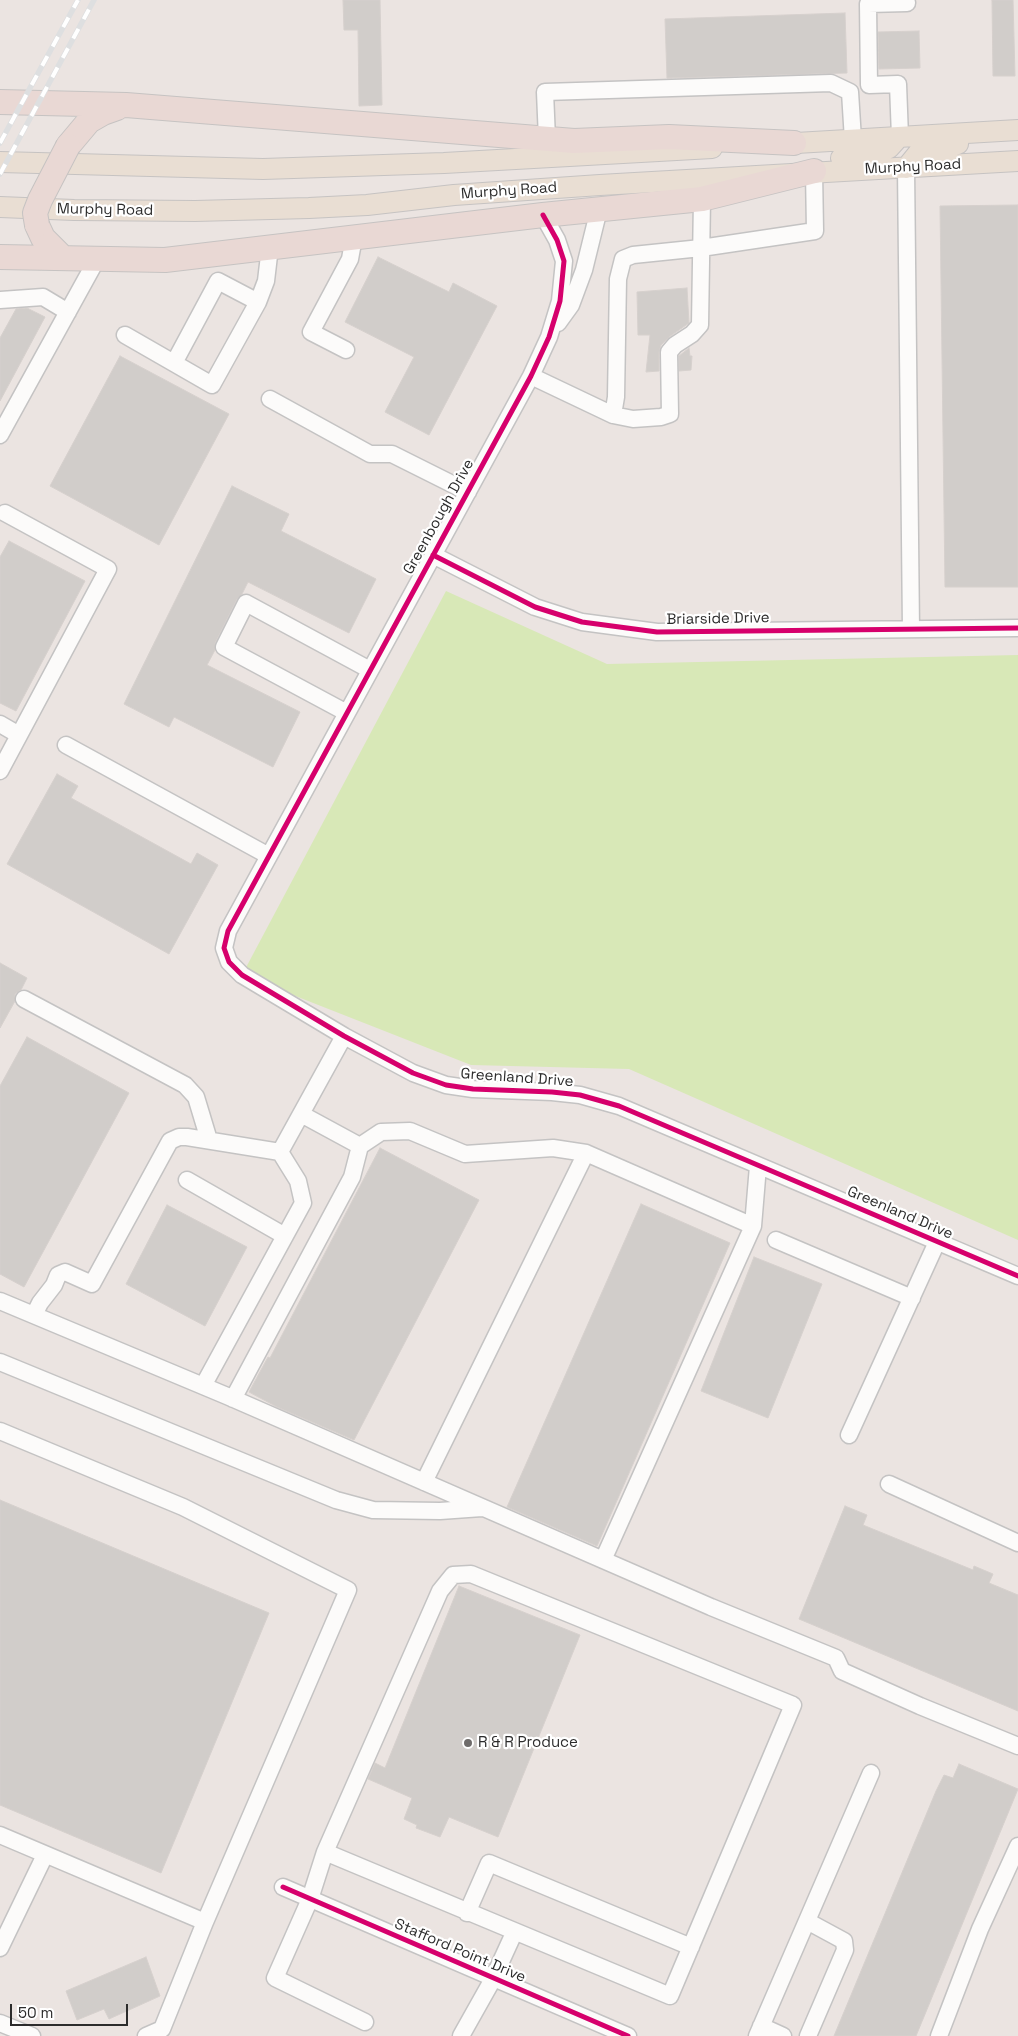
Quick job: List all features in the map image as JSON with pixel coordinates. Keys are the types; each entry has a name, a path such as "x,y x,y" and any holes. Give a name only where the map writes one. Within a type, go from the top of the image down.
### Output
{"highway":[{"path":"3,100 126,106 574,141 668,138 794,143"},
{"path":"63,258 42,238 35,213 40,200 68,146 89,121 103,113 126,106"},
{"path":"0,258 166,260 543,215 702,199 804,172"}],"main road":[{"name":"Murphy Road","path":"0,162 263,169 444,163 1018,130"},
{"path":"906,168 919,152 940,147 999,139 1018,130"},
{"path":"804,172 808,163 870,155 888,148 900,137"},
{"name":"Murphy Road","path":"0,207 195,211 309,208 367,205 464,194 804,172 1018,161"}],"street":[{"path":"900,137 898,84 869,85 868,4 907,3"},
{"path":"547,139 545,92 831,83 850,92 853,140"},
{"path":"906,168 911,629"},
{"path":"613,414 616,397 618,279 623,259 633,255 701,248 815,231 804,172"},
{"path":"531,376 613,414 633,419 661,418 670,414 668,352 674,345 692,334 700,325 702,199"},
{"name":"Greenbough Drive","path":"549,337 571,305 584,270 600,209"},
{"name":"Greenbough Drive","path":"288,821 531,376 549,337 560,301 564,261 557,240 543,215"},
{"path":"346,350 311,332 350,259 354,237"},
{"path":"125,335 212,385 258,302 266,281 270,247"},
{"path":"0,435 97,259"},
{"path":"174,363 218,281 258,302"},
{"path":"0,300 43,297 68,312"},
{"path":"270,399 370,454 392,454 468,492"},
{"path":"0,771 108,569 5,513"},
{"name":"Briarside Drive","path":"433,555 535,607 582,622 657,632 1018,628"},
{"path":"347,713 224,646 246,603 370,670"},
{"path":"0,724 20,735"},
{"path":"66,745 269,856"},
{"name":"Greenland Drive","path":"288,821 228,931 224,948 229,962 242,974 344,1036 413,1073 446,1085 473,1089 580,1095 619,1106 1018,1276"},
{"path":"24,998 185,1085 196,1097 209,1140"},
{"path":"280,1152 344,1036"},
{"path":"301,1114 360,1146"},
{"path":"234,1398 352,1177 360,1146 381,1132 410,1131 465,1154 553,1148 586,1154 753,1226"},
{"path":"34,1315 40,1302 54,1285 58,1275 65,1272 92,1284 170,1141 178,1137 209,1140 280,1152 298,1181 303,1203 203,1386"},
{"path":"424,1482 586,1154"},
{"path":"603,1560 753,1226 758,1166"},
{"path":"187,1180 285,1236"},
{"path":"776,1240 912,1298"},
{"path":"849,1435 937,1242"},
{"path":"0,1301 234,1398 711,1607 836,1658 842,1671 920,1706 1018,1746"},
{"path":"0,1362 336,1500 373,1510 440,1511 484,1508"},
{"path":"0,1431 183,1507 348,1590 205,1922 162,2029 146,2036"},
{"path":"889,1484 1018,1543"},
{"path":"324,1852 514,1933 670,1996 792,1706 471,1574 453,1576 440,1590 324,1852 310,1899 274,1978 365,2022"},
{"path":"783,2036 759,2031 871,1773"},
{"path":"0,1836 205,1922"},
{"path":"938,2036 980,1929 1018,1846"},
{"path":"0,1948 45,1856"},
{"path":"467,1913 489,1863 690,1947"},
{"name":"Stafford Point Drive","path":"283,1888 628,2036"},
{"path":"807,1921 844,1941 845,1950 808,2036"},
{"path":"461,2036 493,1979 514,1933"},
{"path":"0,2023 32,2036"}],"green space":[{"path":"446,591 607,664 1018,655 1018,1240 629,1069 471,1065 242,975"}],"building":[{"path":"343,0 380,0 382,105 359,106 358,30 344,30"},
{"path":"992,0 1013,0 1015,76 993,76"},
{"path":"845,13 847,73 667,78 665,19"},
{"path":"919,31 920,68 879,69 878,32"},
{"path":"1018,205 1018,587 945,587 940,206"},
{"path":"378,257 449,292 453,283 497,306 429,435 385,412 414,357 345,322"},
{"path":"687,288 689,323 661,345 659,371 646,372 650,335 638,335 637,292"},
{"path":"27,308 45,317 0,401 0,338 16,309"},
{"path":"689,348 690,356 692,356 691,370 679,371 679,356"},
{"path":"120,356 229,414 159,545 50,486"},
{"path":"232,486 289,514 281,531 376,579 349,633 248,582 237,599 215,643 215,650 207,665 300,712 273,767 174,717 169,727 124,704"},
{"path":"9,541 85,581 16,711 0,703 0,557"},
{"path":"57,774 78,786 71,798 191,864 197,853 218,865 169,954 7,864"},
{"path":"0,963 27,978 21,990 15,994 15,1001 0,1028"},
{"path":"27,1037 129,1093 24,1287 0,1274 0,1086"},
{"path":"380,1148 479,1200 354,1440 277,1407 249,1392 268,1357 270,1358"},
{"path":"641,1204 730,1243 597,1546 507,1507"},
{"path":"167,1205 247,1247 205,1326 126,1284"},
{"path":"754,1257 822,1284 768,1418 701,1391"},
{"path":"0,1500 269,1613 161,1873 0,1805"},
{"path":"845,1506 867,1515 863,1525 973,1570 974,1566 993,1574 989,1583 1018,1595 1018,1711 799,1619"},
{"path":"459,1586 580,1635 498,1837 449,1817 440,1837 416,1828 417,1825 404,1819 412,1798 368,1779 375,1763 385,1768"},
{"path":"959,1764 1018,1789 916,2036 834,2036 936,1791 944,1775 953,1778"},
{"path":"146,1957 160,1996 109,2019 104,2009 77,2020 66,1991"}],"railway":[{"path":"0,143 78,0"},
{"path":"0,174 94,0"}],"cycle path":[{"path":"543,215 557,240 564,261 560,301 549,337 531,376 228,931 224,948 229,962 242,975 344,1036 413,1073 446,1085 473,1089 580,1095 619,1106 1018,1276"},
{"path":"433,555 535,607 582,622 657,632 1018,628"},
{"path":"283,1887 628,2036"}],"place":[{"name":"R & R Produce","path":"468,1743"}]}
